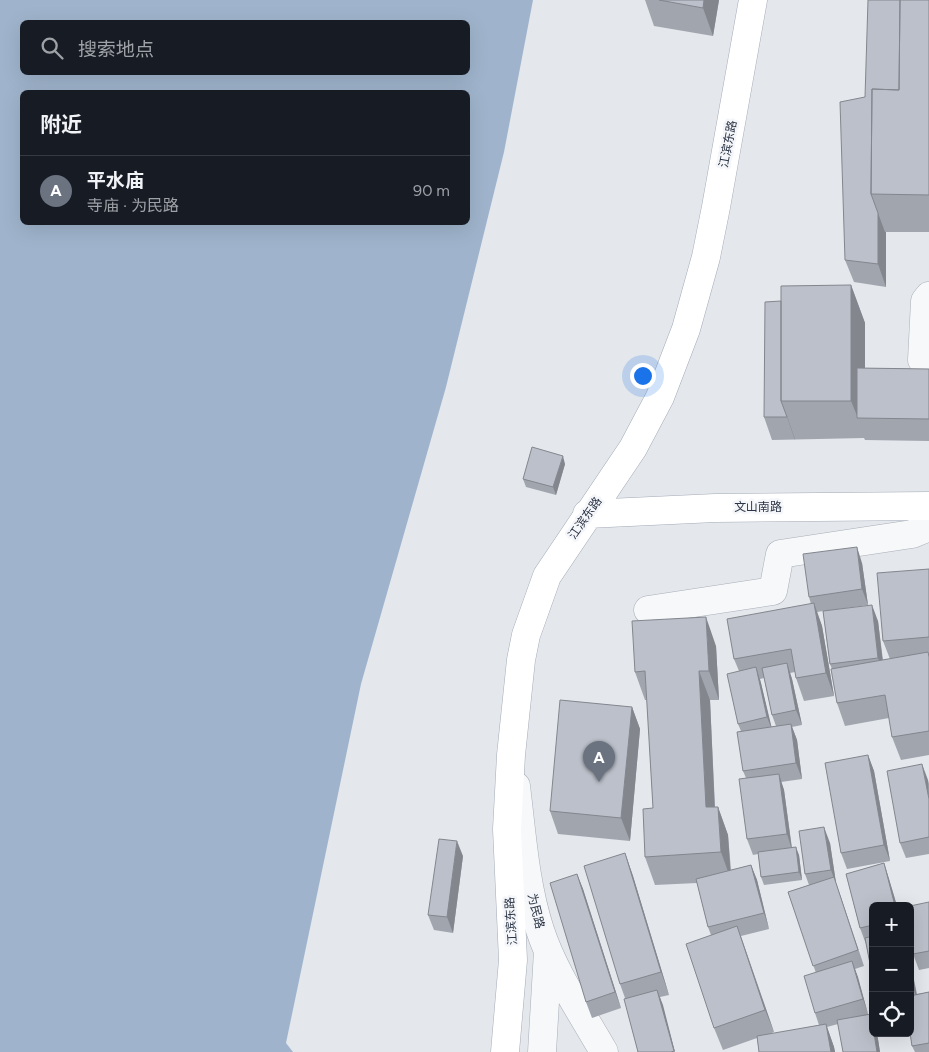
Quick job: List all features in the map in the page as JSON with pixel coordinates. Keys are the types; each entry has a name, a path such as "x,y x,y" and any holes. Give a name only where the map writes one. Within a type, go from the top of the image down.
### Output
{"main road":[{"name":"江滨东路","path":"505,1052 513,968 507,838 511,756 521,660 531,615 547,576 633,448 660,397 686,329 706,257 753,0"},
{"name":"文山南路","path":"587,514 715,508 929,506"}],"street":[{"path":"922,360 924,301 929,296"},
{"path":"648,610 774,591 780,554 912,534 929,527"},
{"name":"为民路","path":"511,756 532,895 540,930 548,949 604,1052"},
{"path":"542,1052 548,949"}],"water":[{"path":"0,0 533,0 504,152 446,387 361,684 286,1043 293,1052 0,1052"}],"building":[{"path":"659,0 704,0 703,8"},
{"path":"868,0 900,0 899,90 872,89 871,194 878,213 878,264 845,260 840,102 865,97"},
{"path":"900,0 929,0 929,195 871,194 872,89 899,90"},
{"path":"851,285 851,401 781,401 781,286"},
{"path":"781,301 781,401 787,417 764,417 765,302"},
{"path":"857,368 929,369 929,419 857,418"},
{"path":"532,447 563,456 553,487 523,479"},
{"path":"857,547 862,589 809,597 803,554"},
{"path":"929,569 929,637 883,641 877,573"},
{"path":"814,603 826,673 796,678 791,649 734,659 727,619"},
{"path":"872,605 878,658 830,664 823,611"},
{"path":"706,617 709,671 699,671 706,807 718,807 721,852 645,857 643,809 653,808 645,671 635,672 632,621"},
{"path":"928,652 929,731 892,737 885,695 837,703 831,669"},
{"path":"787,663 796,710 772,715 762,668"},
{"path":"756,667 767,717 738,724 727,674"},
{"path":"560,700 632,707 621,818 550,811"},
{"path":"791,724 796,763 743,771 737,732"},
{"path":"868,755 884,845 841,853 825,763"},
{"path":"922,764 929,799 929,837 900,843 887,771"},
{"path":"779,774 787,834 747,839 739,779"},
{"path":"824,827 831,870 805,874 799,831"},
{"path":"439,839 457,841 447,917 428,915"},
{"path":"796,847 799,872 761,877 758,852"},
{"path":"625,853 661,972 620,984 584,866"},
{"path":"884,863 894,902 869,902 869,926 860,928 846,874"},
{"path":"751,865 764,913 708,927 696,879"},
{"path":"577,874 615,992 586,1002 550,883"},
{"path":"834,877 858,950 813,966 788,892"},
{"path":"929,902 929,951 914,954 914,947 914,905"},
{"path":"737,926 765,1010 714,1028 686,944"},
{"path":"869,937 869,958 865,938"},
{"path":"852,961 863,999 815,1013 804,976"},
{"path":"657,990 674,1051 638,1052 624,999"},
{"path":"929,992 929,1043 912,1046 911,1037 914,1037 914,995"},
{"path":"869,1014 869,1037 875,1037 877,1052 843,1052 837,1020"},
{"path":"826,1024 831,1052 759,1052 757,1036"}],"place":[{"name":"平水庙","path":"599,782"}]}
